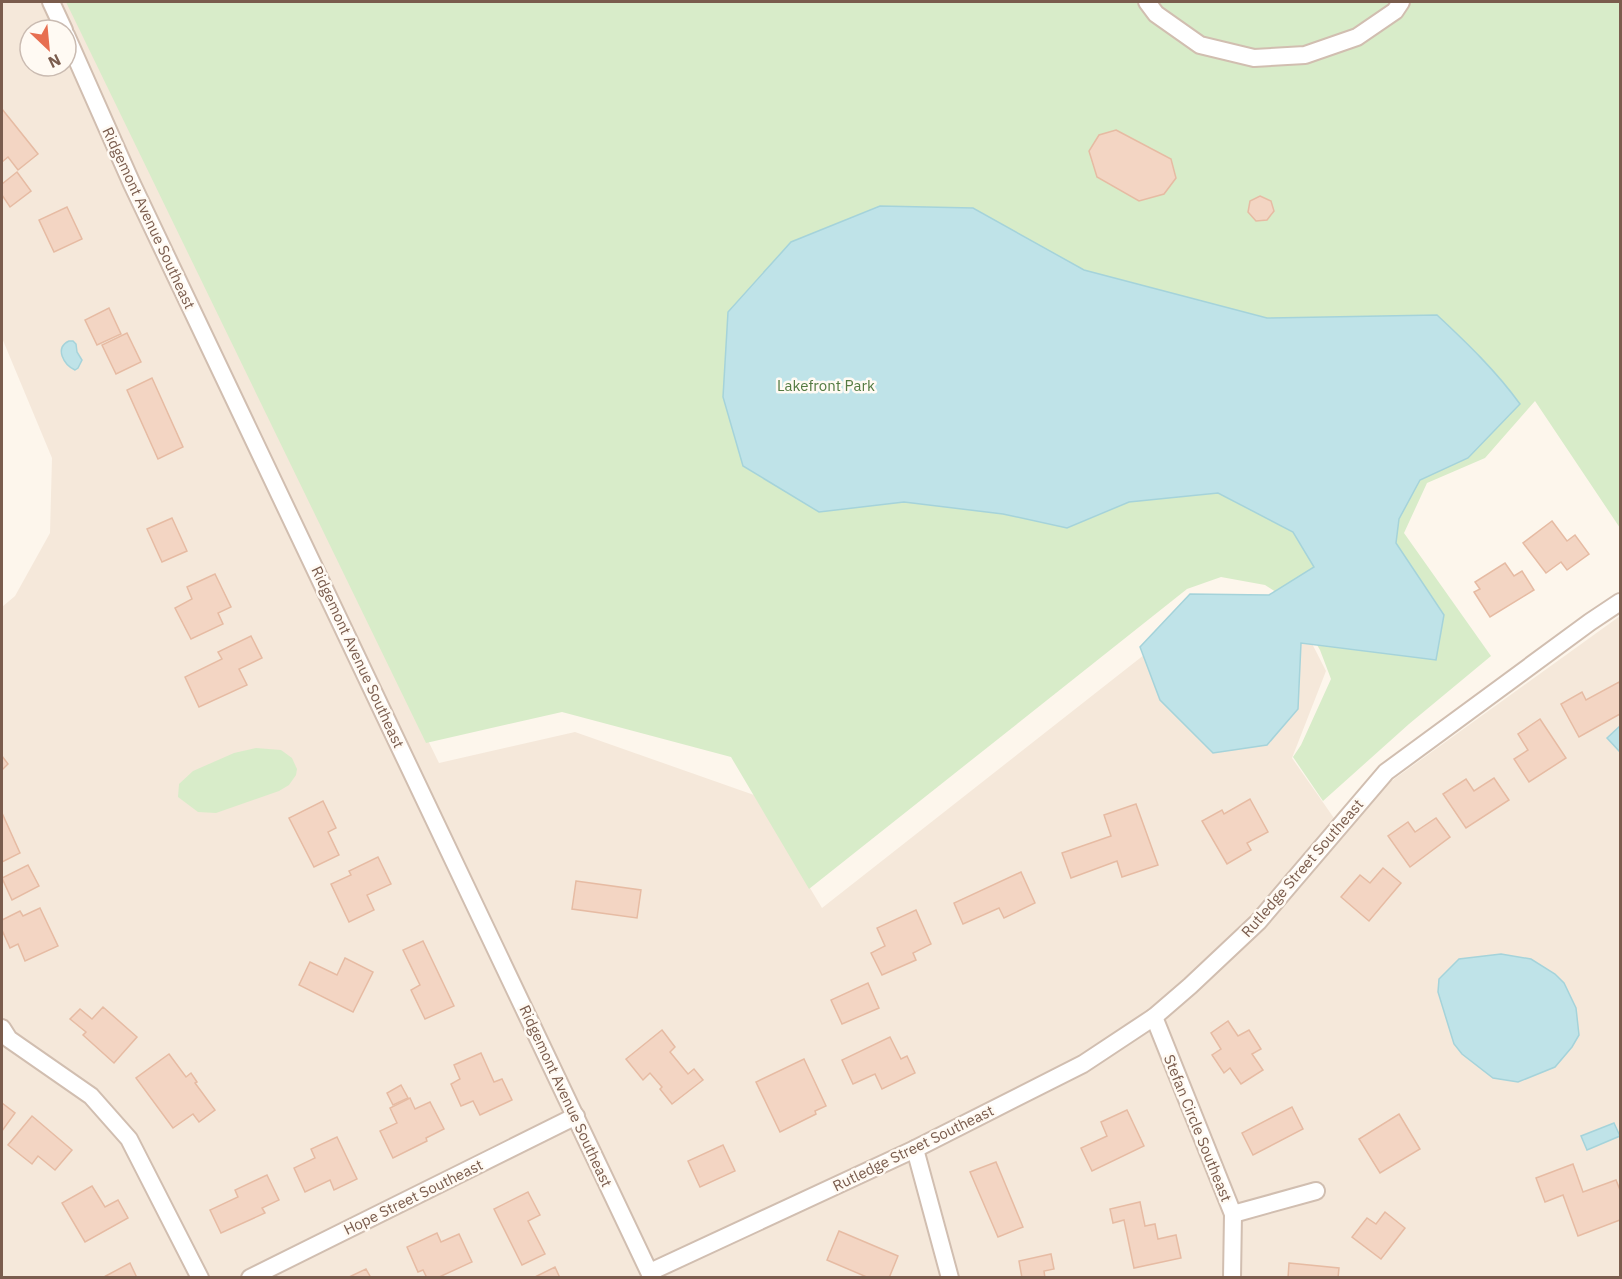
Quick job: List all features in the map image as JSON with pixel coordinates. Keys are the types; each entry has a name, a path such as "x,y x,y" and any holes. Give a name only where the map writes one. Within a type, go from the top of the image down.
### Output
{"street":[{"path":"51,2 58,18"},
{"path":"1147,2 1156,14 1200,45 1254,58 1305,55 1357,37 1395,11 1401,2"},
{"name":"Ridgemont Avenue Southeast","path":"78,62 132,184 651,1275"},
{"name":"Rutledge Street Southeast","path":"651,1275 915,1149 1083,1064 1154,1017 1258,922 1386,772 1620,602"},
{"name":"Stefan Circle Southeast","path":"1154,1017 1233,1214 1232,1278"},
{"path":"2,1028 9,1038 91,1096 129,1139 200,1278"},
{"name":"Hope Street Southeast","path":"250,1278 576,1116"},
{"path":"915,1149 950,1278"},
{"path":"1233,1214 1316,1191"}],"shaded area":[{"path":"2,2 71,2 439,763 575,732 754,795 822,908 1205,607 1299,618 1326,671 1292,758 1336,821 1620,616 1620,1277 2,1278 2,607 15,596 50,533 52,458 2,338"}],"green space":[{"name":"Lakefront Park","path":"66,2 1620,2 1620,528 1535,401 1485,458 1427,483 1404,533 1491,656 1409,724 1323,801 1293,757 1301,745 1331,679 1320,650 1292,602 1265,585 1221,577 1187,589 809,889 731,757 562,712 426,743 78,27 78,18 74,18"},
{"path":"256,748 281,750 292,758 297,769 289,785 279,791 216,813 198,812 178,797 179,784 193,771 234,753"}],"water":[{"path":"880,206 973,208 1084,270 1267,318 1437,315 1491,369 1520,404 1468,458 1420,480 1399,519 1396,543 1444,615 1436,660 1301,643 1298,709 1267,745 1213,753 1160,700 1140,647 1190,594 1269,595 1314,567 1293,532 1218,493 1129,502 1067,528 1003,514 904,502 819,512 743,466 723,397 728,312 791,242"},
{"path":"69,341 76,344 77,352 82,360 75,370 67,364 61,352 64,344"},
{"path":"1620,726 1620,752 1607,738"},
{"path":"1501,954 1531,959 1555,974 1564,983 1576,1008 1579,1035 1572,1047 1555,1067 1518,1082 1493,1078 1462,1054 1454,1044 1438,992 1439,979 1459,959"},
{"path":"1614,1123 1620,1136 1587,1150 1581,1136"}],"building":[{"path":"2,109 38,154 18,170 8,157 2,162"},
{"path":"1116,130 1171,159 1176,178 1164,194 1139,201 1097,177 1089,151 1099,135"},
{"path":"17,172 31,191 10,207 2,195 2,184"},
{"path":"1260,196 1271,201 1274,211 1267,220 1256,221 1248,212 1250,201"},
{"path":"67,207 82,239 54,252 39,220"},
{"path":"109,308 121,334 97,345 85,320"},
{"path":"127,333 141,362 116,374 102,345"},
{"path":"152,378 183,447 158,459 127,390"},
{"path":"172,518 187,551 162,562 147,529"},
{"path":"1552,521 1567,541 1575,535 1589,554 1567,570 1561,562 1546,573 1523,543"},
{"path":"1505,563 1514,576 1522,571 1534,590 1490,617 1474,592 1480,589 1475,582"},
{"path":"215,574 231,607 218,613 223,624 191,639 175,608 192,599 187,587"},
{"path":"251,636 262,658 239,669 247,685 199,707 185,677 222,659 218,652"},
{"path":"1619,682 1620,714 1579,737 1561,704 1582,692 1586,700"},
{"path":"1540,719 1566,758 1529,782 1514,759 1528,750 1518,734"},
{"path":"2,756 8,764 2,770"},
{"path":"1494,778 1509,800 1466,828 1443,794 1466,779 1474,791"},
{"path":"1250,799 1268,832 1247,843 1251,850 1227,864 1202,821 1222,810 1224,814"},
{"path":"323,801 336,828 328,832 339,855 314,867 289,818"},
{"path":"1136,804 1158,865 1122,877 1117,861 1071,878 1062,853 1111,836 1104,815"},
{"path":"2,813 20,853 2,862"},
{"path":"1436,818 1450,837 1410,867 1388,836 1408,822 1415,832"},
{"path":"378,857 391,884 367,895 374,910 349,922 331,884 351,875 349,871"},
{"path":"28,865 39,886 12,900 2,878"},
{"path":"1383,868 1401,883 1369,921 1341,897 1360,875 1370,883"},
{"path":"1021,872 1035,903 1004,918 999,908 963,924 954,903"},
{"path":"576,881 641,890 637,918 572,909"},
{"path":"40,908 58,946 25,961 18,944 10,948 2,930 2,920 20,911 23,916"},
{"path":"916,910 931,944 913,953 916,960 882,975 871,953 885,946 877,928"},
{"path":"423,941 454,1006 425,1019 411,990 420,985 403,950"},
{"path":"345,958 373,972 353,1012 299,985 310,962 337,975"},
{"path":"868,983 879,1008 842,1024 831,1000"},
{"path":"103,1007 137,1037 114,1063 83,1035 86,1032 70,1019 80,1009 92,1019"},
{"path":"1228,1021 1238,1036 1249,1030 1261,1049 1252,1054 1263,1070 1241,1084 1230,1068 1224,1073 1212,1055 1221,1049 1211,1033"},
{"path":"662,1030 675,1047 670,1052 688,1074 694,1069 703,1080 672,1104 650,1073 643,1080 626,1059"},
{"path":"890,1037 901,1059 907,1056 915,1073 882,1089 875,1074 853,1084 842,1060"},
{"path":"481,1053 494,1082 502,1079 512,1100 480,1115 473,1101 461,1106 451,1084 460,1079 454,1065"},
{"path":"169,1054 186,1077 191,1073 197,1082 195,1083 215,1110 199,1122 193,1114 173,1128 136,1078"},
{"path":"804,1059 826,1106 815,1111 816,1114 780,1132 756,1082"},
{"path":"401,1085 408,1098 393,1105 387,1093"},
{"path":"410,1098 415,1109 430,1102 444,1129 426,1138 427,1141 393,1158 380,1131 397,1123 390,1108"},
{"path":"2,1103 15,1113 2,1131"},
{"path":"1292,1107 1303,1129 1253,1155 1242,1133"},
{"path":"1127,1110 1144,1146 1092,1171 1081,1148 1107,1136 1101,1122"},
{"path":"1399,1114 1420,1149 1380,1173 1359,1139"},
{"path":"32,1116 72,1150 55,1170 38,1156 32,1164 8,1145"},
{"path":"337,1137 357,1179 334,1190 330,1180 305,1192 294,1168 315,1158 311,1149"},
{"path":"723,1145 735,1171 700,1187 688,1161"},
{"path":"996,1162 1023,1227 998,1237 970,1172"},
{"path":"1573,1164 1583,1192 1616,1180 1620,1190 1620,1220 1578,1236 1563,1195 1545,1202 1536,1178"},
{"path":"267,1175 279,1200 262,1208 265,1213 221,1233 210,1210 238,1197 235,1190"},
{"path":"92,1186 105,1207 118,1200 128,1218 85,1242 62,1203"},
{"path":"528,1192 540,1215 528,1221 545,1254 522,1265 494,1209"},
{"path":"1140,1202 1145,1226 1155,1224 1158,1239 1176,1235 1181,1258 1134,1268 1124,1220 1113,1223 1110,1209"},
{"path":"1385,1212 1405,1228 1381,1259 1352,1237 1367,1218 1376,1224"},
{"path":"839,1231 898,1256 889,1278 869,1278 827,1260"},
{"path":"437,1233 441,1242 459,1234 472,1262 437,1278 427,1278 423,1270 418,1272 407,1247"},
{"path":"1051,1254 1054,1269 1044,1271 1045,1278 1022,1278 1019,1261"},
{"path":"130,1263 137,1278 102,1278"},
{"path":"1289,1263 1339,1268 1338,1278 1288,1278"},
{"path":"555,1267 560,1278 533,1278"},
{"path":"366,1269 371,1278 347,1278"}]}
